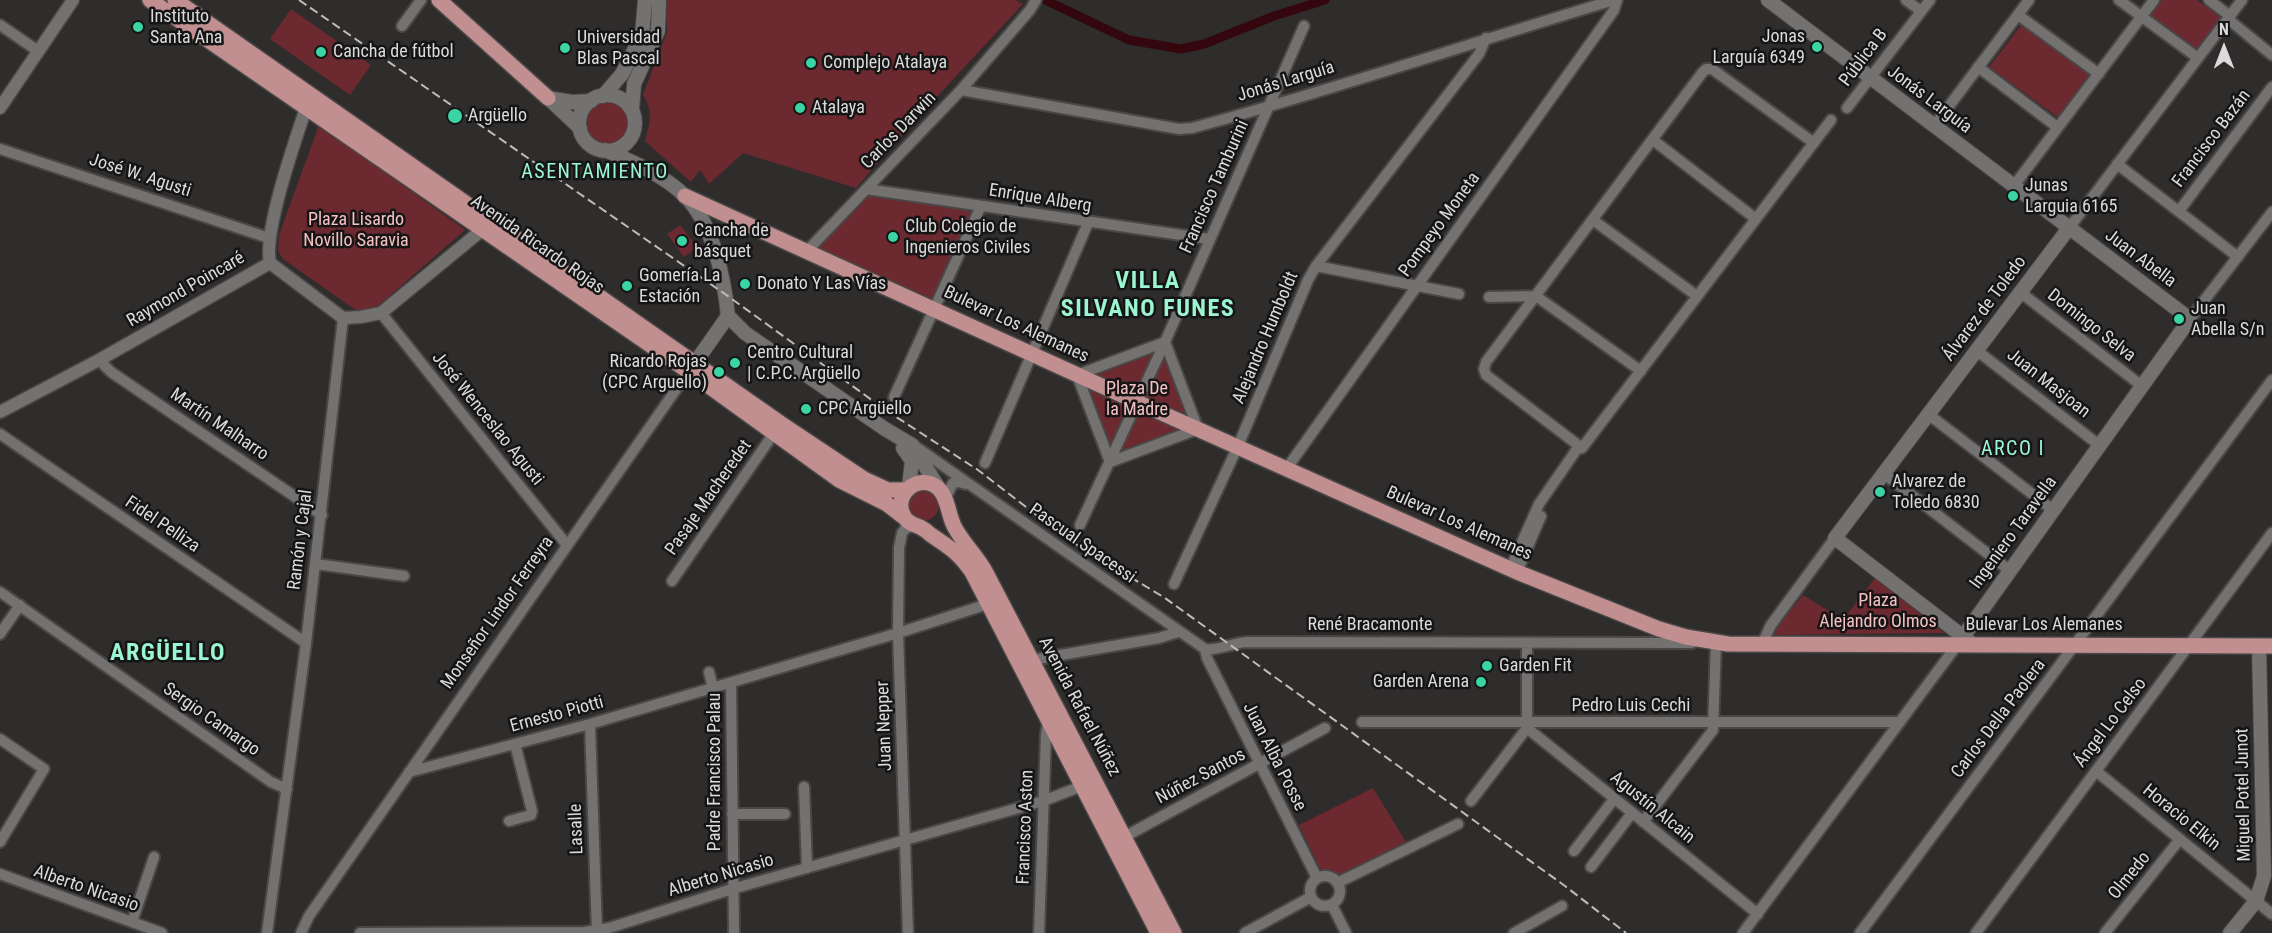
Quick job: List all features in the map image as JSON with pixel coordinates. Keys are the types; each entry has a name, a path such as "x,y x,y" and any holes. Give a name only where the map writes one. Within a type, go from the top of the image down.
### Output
{"main road":[{"name":"Avenida Ricardo Rojas","path":"150,0 529,247 839,480 887,504 913,523"},
{"name":"Avenida Ricardo Rojas","path":"175,0 482,230 864,479 888,490 908,489"},
{"path":"439,0 580,128 584,138 591,145 648,170 685,196 707,230"},
{"path":"580,128 581,115 622,74 642,35 645,0"},
{"path":"648,170 635,147 633,134 635,122 632,110 634,84 658,31 659,0"},
{"name":"Jonás Larguía","path":"1768,0 2069,228"},
{"path":"548,98 572,102 597,98 619,98 632,110"},
{"path":"605,150 621,147 633,134"},
{"name":"Bulevar Los Alemanes","path":"685,196 1513,570 1686,638 1762,644 1965,642 2266,646"},
{"path":"728,216 709,217 706,224 717,256 728,316"},
{"name":"Álvarez de Toledo","path":"1835,538 2069,228"},
{"name":"Juan Abella","path":"2069,228 2190,320"},
{"path":"482,230 493,229 514,244 529,247"},
{"name":"Avenida Rafael Núñez","path":"728,316 745,333 885,429 908,441 915,449 943,497 955,528 981,564 1174,933"},
{"name":"Monseñor Lindor Ferreyra","path":"691,367 728,316"},
{"name":"Ingeniero Taravella","path":"1965,642 2009,570 2190,320"},
{"path":"716,333 734,331 745,333"},
{"name":"Avenida Rafael Núñez","path":"885,429 910,456 913,466 908,489 901,503 913,523 961,556 972,572 1158,933"},
{"path":"908,489 923,482 932,484 943,497 944,513 939,520 929,526 913,523"},
{"path":"1835,538 1965,642"},
{"name":"Miguel Potel Junot","path":"2230,933 2256,901 2264,876 2266,646"},
{"path":"1073,770 1081,778 1111,833 1116,837 1124,837"}],"street":[{"path":"0,108 73,0"},
{"path":"402,26 421,0"},
{"name":"Jonás Larguía","path":"961,90 1179,129 1192,128 1268,107 1615,0"},
{"name":"Pompeyo Moneta","path":"1287,468 1614,10 1615,0"},
{"path":"1906,0 1921,11"},
{"name":"Pública B","path":"1847,108 1930,0"},
{"path":"1934,126 2029,0"},
{"path":"2119,0 2198,58"},
{"path":"2013,187 2154,0"},
{"path":"2208,0 2272,55"},
{"name":"Álvarez de Toledo","path":"2069,228 2242,0"},
{"name":"Carlos Darwin","path":"806,252 961,90 1036,1"},
{"path":"2018,15 2099,74"},
{"path":"0,25 38,51"},
{"name":"Francisco Tamburini","path":"1080,525 1165,342 1304,26"},
{"name":"Alejandro Humboldt","path":"1174,584 1238,446 1308,279 1479,54 1486,38"},
{"path":"1978,67 2057,127"},
{"path":"1513,570 1546,505 1584,453 1582,448 1486,375 1484,369 1486,362 1706,69 1712,69 1814,142"},
{"name":"Francisco Bazán","path":"2179,211 2272,87"},
{"name":"Raymond Poincaré","path":"0,412 99,360 270,263 269,238 291,152 310,103"},
{"path":"1582,448 1831,120"},
{"path":"1653,140 1756,219"},
{"name":"José W. Agusti","path":"0,149 269,238"},
{"path":"2117,164 2238,257"},
{"name":"Enrique Alberg","path":"866,189 1209,239"},
{"path":"894,397 981,207"},
{"name":"Ingeniero Taravella","path":"2190,320 2272,212"},
{"path":"1593,220 1697,296"},
{"path":"985,463 1088,223"},
{"path":"270,263 343,318 361,318 381,313 482,230"},
{"path":"1316,266 1459,294"},
{"name":"Domingo Selva","path":"2020,292 2142,386"},
{"path":"1489,297 1536,297 1641,371"},
{"name":"José Wenceslao Agusti","path":"381,313 567,545"},
{"name":"Ramón y Cajal","path":"267,933 316,564 343,318"},
{"path":"1165,342 1198,429 1110,462 1077,375 1165,342"},
{"name":"Juan Masjoan","path":"1976,350 2099,445"},
{"name":"Martín Malharro","path":"99,360 111,372 322,515"},
{"name":"Monseñor Lindor Ferreyra","path":"300,933 309,916 691,367"},
{"name":"Carlos Della Paolera","path":"1860,933 2272,380"},
{"path":"1928,414 2053,510"},
{"name":"Pasaje Macheredet","path":"672,581 774,433"},
{"name":"Fidel Pelliza","path":"0,434 306,643"},
{"name":"Pascual Spacessi","path":"908,441 1178,632"},
{"path":"1883,473 2009,570"},
{"path":"943,497 953,483 967,484"},
{"name":"Juan Nepper","path":"908,933 898,633 899,538 905,528 913,523"},
{"name":"Ángel Lo Celso","path":"1976,933 2272,534"},
{"name":"Álvarez de Toledo","path":"1762,644 1771,626 1835,538"},
{"path":"316,564 404,576"},
{"name":"Sergio Camargo","path":"0,592 271,782 287,789"},
{"path":"731,683 988,604"},
{"path":"0,634 20,605"},
{"path":"1032,660 1159,638 1178,632 1205,649"},
{"name":"René Bracamonte","path":"1205,649 1247,642 1716,642"},
{"path":"1642,822 1710,734 1715,723 1716,642"},
{"name":"Ingeniero Taravella","path":"1743,933 1900,722 1965,642"},
{"path":"1471,801 1527,725 1527,643"},
{"name":"Juan Alba Posse","path":"1205,649 1207,658 1317,878"},
{"path":"709,672 713,688"},
{"name":"Ernesto Piotti","path":"409,772 590,724 731,683"},
{"name":"Padre Francisco Palau","path":"731,683 734,933"},
{"name":"Francisco Aston","path":"1039,933 1048,722"},
{"name":"Pedro Luis Cechi","path":"1362,722 1527,725 1900,722"},
{"name":"Lasalle","path":"590,724 596,932"},
{"name":"Agustín Alcain","path":"1527,725 1642,822 1758,914"},
{"name":"Núñez Santos","path":"1124,837 1325,728"},
{"path":"0,739 44,769 0,842"},
{"path":"509,821 531,816 532,811 515,744"},
{"name":"Horacio Elkin","path":"2096,771 2272,914"},
{"name":"Alberto Nicasio","path":"360,933 596,932 732,889 1043,801 1082,786"},
{"path":"804,787 807,868"},
{"path":"1574,851 1614,799"},
{"path":"1591,867 1632,813"},
{"path":"732,814 785,814"},
{"path":"1337,883 1458,824"},
{"name":"Olmedo","path":"2105,933 2180,839"},
{"path":"132,922 154,857"},
{"name":"Alberto Nicasio","path":"0,874 162,933"},
{"path":"1328,877 1337,883 1340,893 1332,905 1319,906 1311,897 1310,888 1317,878 1328,877"},
{"path":"1245,933 1311,897"},
{"path":"1332,905 1346,933"},
{"path":"1514,933 1562,906"}],"green space":[{"name":"Complejo Atalaya","path":"666,0 1015,0 1023,4 856,188 743,153 709,184 700,170 691,182 645,141 650,117 643,95 667,32"},
{"path":"2160,0 2197,0 2222,18 2197,52 2148,16"},
{"name":"Cancha de fútbol","path":"291,9 371,65 350,95 270,39"},
{"path":"2022,24 2092,75 2060,119 1989,67"},
{"path":"607,99 624,106 631,123 624,140 607,147 590,140 583,123 590,106"},
{"name":"Plaza Lisardo Novillo Saravia","path":"319,125 465,230 378,306 364,311 354,309 283,259 278,251 279,235"},
{"name":"Club Colegio de Ingenieros Civiles","path":"867,193 972,209 932,300 817,247"},
{"name":"Cancha de básquet","path":"680,225 697,247 684,257 667,234"},
{"name":"Plaza De la Madre","path":"1161,346 1191,423 1188,428 1115,457 1083,377"},
{"path":"923,489 934,494 939,505 934,516 923,521 912,516 907,505 912,494"},
{"name":"Plaza Alejandro Olmos","path":"1875,578 1944,633 1771,635 1803,595 1843,620"},
{"path":"1373,788 1406,842 1341,875 1330,870 1321,870 1299,825"}],"waterway":[{"path":"1045,0 1129,40 1181,49 1204,44 1274,16 1325,0"}],"railway":[{"path":"299,0 725,294 887,411 978,470 1069,540 1165,598 1565,886 1626,933"}],"place":[{"name":"Instituto Santa Ana","path":"138,27"},
{"name":"Jonas Larguía 6349","path":"1817,47"},
{"name":"Universidad Blas Pascal","path":"565,48"},
{"name":"Cancha de fútbol","path":"321,52"},
{"name":"Complejo Atalaya","path":"811,63"},
{"name":"Atalaya","path":"800,108"},
{"name":"Argüello","path":"455,116"},
{"name":"Junas Larguia 6165","path":"2013,196"},
{"name":"Club Colegio de Ingenieros Civiles","path":"893,237"},
{"name":"Cancha de básquet","path":"682,241"},
{"name":"Donato Y Las Vías","path":"745,284"},
{"name":"Gomería La Estación","path":"627,286"},
{"name":"Juan Abella S/n","path":"2179,319"},
{"name":"Centro Cultural | C.P.C. Argüello","path":"735,363"},
{"name":"Ricardo Rojas (CPC Arguello)","path":"719,372"},
{"name":"CPC Argüello","path":"806,409"},
{"name":"Alvarez de Toledo 6830","path":"1880,492"},
{"name":"Garden Fit","path":"1487,666"},
{"name":"Garden Arena","path":"1481,682"}],"district":[{"name":"ASENTAMIENTO","path":"595,173"},
{"name":"VILLA SILVANO FUNES","path":"1148,296"},
{"name":"ARCO I","path":"2013,450"},
{"name":"ARGÜELLO","path":"168,654"}]}
